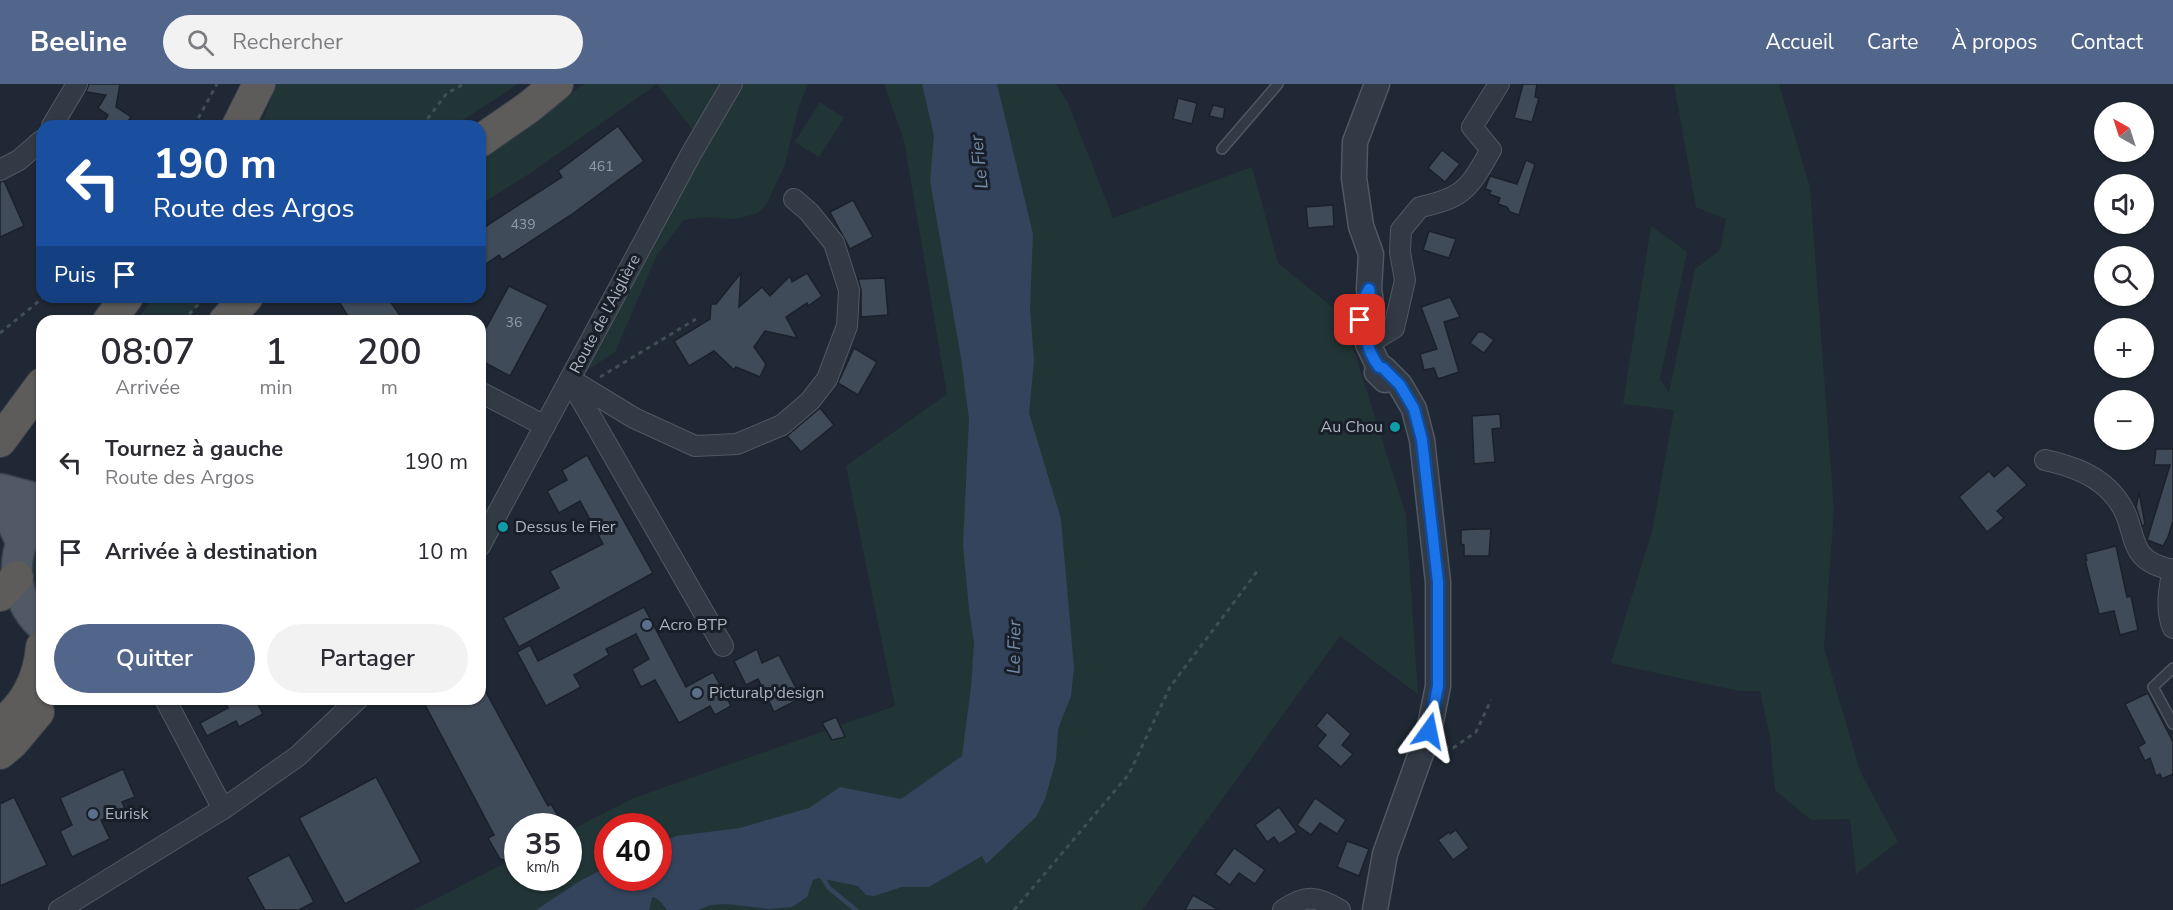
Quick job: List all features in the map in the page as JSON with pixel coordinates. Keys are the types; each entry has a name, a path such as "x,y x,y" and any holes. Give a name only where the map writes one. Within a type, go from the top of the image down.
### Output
{"highway":[{"path":"221,120 238,84"},
{"path":"241,120 259,84"},
{"path":"486,137 558,84"},
{"path":"230,315 242,303"},
{"path":"2,453 36,394"},
{"path":"2,453 36,416"},
{"path":"0,725 25,701 36,677"},
{"path":"0,753 43,705"}],"main road":[{"path":"0,489 36,498"},
{"path":"0,504 10,518 21,542"},
{"path":"36,519 21,542 8,586 23,601 36,626"}],"street":[{"path":"56,120 77,84"},
{"name":"Route de l'Aiglière","path":"486,535 545,426 577,384 692,154 732,84"},
{"path":"1376,910 1385,854 1424,744 1438,686 1438,582 1422,440 1414,409 1377,372 1379,367 1360,320 1362,302 1369,289 1371,254 1361,226 1354,178 1355,142 1377,84"},
{"path":"1367,336 1394,328 1405,279 1401,230 1420,207 1442,203 1460,194 1476,176 1491,150 1473,127 1499,84"},
{"path":"0,170 18,160 36,145"},
{"path":"577,384 634,418 695,446 737,444 782,425 810,401 827,379 847,326 849,290 834,243 794,199"},
{"path":"577,384 723,646"},
{"path":"486,395 545,426"},
{"path":"2045,460 2069,465 2085,472 2109,489 2125,513 2142,556 2156,567 2173,570 2168,595 2170,621 2173,628"},
{"path":"168,705 223,809"},
{"path":"59,910 223,809 298,756 352,705"},
{"path":"1283,910 1296,902 1310,898 1323,900 1340,910"}],"lane":[{"path":"1222,149 1278,84"},
{"path":"2173,668 2153,687 2173,724"}],"path":[{"path":"197,120 217,84"},
{"path":"427,120 447,93 464,84"},
{"path":"0,333 37,303"},
{"path":"188,315 200,303"},
{"path":"577,384 696,318"},
{"path":"1014,910 1129,774 1170,687 1259,568"},
{"path":"1424,744 1453,748 1476,732 1491,700"}],"shaded area":[{"path":"276,84 518,84 463,120 263,120"},
{"path":"584,84 657,84 532,172 486,201 486,155"},
{"path":"657,84 808,84 798,109 785,165 766,205 758,213 734,219 705,217 684,220 657,255 615,352 589,369 581,368 703,143"},
{"path":"884,84 1056,84 1068,103 1113,218 1252,167 1278,263 1343,316 1406,515 1418,694 1340,636 1142,910 414,910 504,864 504,891 582,891 582,824 594,818 594,891 672,891 672,813 604,813 634,798 895,706 846,466 947,394 904,140"},
{"path":"1674,84 1779,84 1810,187 1834,510 1824,648 1860,771 1898,842 1856,874 1850,819 1811,820 1775,790 1770,737 1760,691 1739,691 1611,663 1652,532 1674,410 1623,404 1651,226 1687,252 1660,379 1669,393 1695,269 1720,250 1726,219 1696,207"},
{"path":"820,102 844,118 819,157 795,142"},
{"path":"150,303 200,303 190,315 140,315"},
{"path":"36,545 36,601 26,582"}],"water":[{"name":"Le Fier","path":"922,84 997,84 1033,234 1030,308 1034,361 1029,413 1061,519 1074,668 1071,696 1058,729 1056,760 1045,799 1036,817 986,864 982,856 929,887 902,887 874,896 866,895 858,886 819,878 813,880 807,897 792,907 770,909 726,904 711,905 698,910 667,910 654,897 649,910 536,910 565,891 582,891 582,880 594,874 594,891 672,891 672,838 740,828 809,808 840,787 901,799 962,756 974,643 963,545 969,419 961,358 930,181 934,136"}],"building":[{"path":"89,84 120,84 116,107 131,117 129,120 105,120 108,115 98,108 106,95 86,92"},
{"path":"1523,84 1537,84 1535,97 1539,98 1532,122 1514,118"},
{"path":"1178,98 1197,103 1192,124 1173,119"},
{"path":"1213,105 1225,108 1223,119 1209,116"},
{"path":"618,126 644,161 571,215 502,260 499,255 486,264 486,226 562,177 558,171"},
{"path":"1442,150 1460,164 1445,182 1428,168"},
{"path":"1526,160 1535,164 1519,215 1498,204 1500,198 1489,194 1491,191 1485,189 1490,176 1517,184"},
{"path":"4,181 24,226 0,237 0,182"},
{"path":"853,200 873,237 850,249 830,212"},
{"path":"1333,205 1334,226 1308,228 1306,207"},
{"path":"1429,231 1456,239 1449,258 1423,250"},
{"path":"741,273 739,307 762,287 770,296 790,276 792,282 807,273 822,296 786,317 797,338 765,331 754,347 766,364 760,377 736,367 734,370 714,351 689,366 674,341 710,319 711,304 716,304"},
{"path":"885,278 888,315 861,317 861,290 858,279"},
{"path":"509,286 548,305 510,376 486,363 486,328"},
{"path":"1450,297 1460,317 1444,322 1459,372 1438,379 1434,368 1424,370 1420,354 1437,349 1421,307"},
{"path":"340,303 391,303 400,315 347,315"},
{"path":"1478,332 1483,332 1494,340 1484,353 1470,343"},
{"path":"854,348 877,362 858,395 838,383"},
{"path":"820,408 834,425 801,452 787,436"},
{"path":"1500,414 1501,428 1492,429 1495,462 1474,464 1472,416"},
{"path":"2156,449 2173,449 2173,521 2163,546 2147,540 2170,465 2154,465"},
{"path":"587,455 653,573 519,647 503,618 559,588 550,571 603,544 580,501 559,513 547,491 567,480 562,470"},
{"path":"2008,465 2027,485 1997,511 2004,518 1987,532 1959,497 1989,471 1994,477"},
{"path":"2139,492 2145,524 2142,526 2136,507"},
{"path":"1491,529 1489,556 1464,556 1461,530"},
{"path":"2116,546 2127,597 2131,596 2138,630 2120,635 2114,611 2099,614 2085,560 2087,560 2085,554"},
{"path":"644,607 686,687 713,672 731,706 715,715 710,706 679,723 655,680 641,687 632,669 649,659 636,634 606,649 609,655 574,675 581,687 546,706 517,652 530,645 538,661"},
{"path":"757,649 762,663 779,655 801,698 774,712 758,679 746,685 734,661"},
{"path":"486,692 548,806 551,804 556,813 504,813 504,860 500,859 488,838 494,835 425,705 486,705"},
{"path":"2148,693 2173,742 2173,774 2162,779 2160,774 2156,776 2150,758 2145,761 2138,747 2145,743 2125,704"},
{"path":"227,705 258,705 263,714 239,727 236,721 207,736 200,723 228,708"},
{"path":"1327,712 1351,734 1342,745 1353,754 1341,767 1317,746 1326,735 1316,726"},
{"path":"836,717 845,737 832,740 822,723"},
{"path":"123,769 135,797 122,802 125,809 101,820 110,839 72,857 60,831 72,825 60,798"},
{"path":"376,777 421,862 345,904 299,818"},
{"path":"14,797 47,865 0,886 0,804"},
{"path":"1315,798 1346,820 1337,834 1320,823 1311,835 1297,825"},
{"path":"1279,807 1297,832 1279,844 1274,837 1267,842 1255,825"},
{"path":"1456,830 1469,848 1453,860 1438,840"},
{"path":"1347,841 1369,849 1359,876 1337,867"},
{"path":"1234,848 1265,870 1255,884 1239,873 1230,885 1215,874"},
{"path":"289,855 314,902 299,910 265,910 247,877"},
{"path":"1193,895 1219,910 1185,910"}],"waterway":[{"path":"820,874 829,888 856,910"}],"place":[{"name":"Au Chou","path":"1395,427"},
{"name":"Dessus le Fier","path":"503,527"},
{"name":"Acro BTP","path":"647,625"},
{"name":"Picturalp'design","path":"697,693"},
{"name":"Eurisk","path":"93,814"}],"route":[{"path":"1360,320 1362,302 1369,289 1372,311 1367,328 1368,344 1379,367 1383,368 1400,385 1414,409 1422,440 1438,582 1438,686 1429,731"}]}
